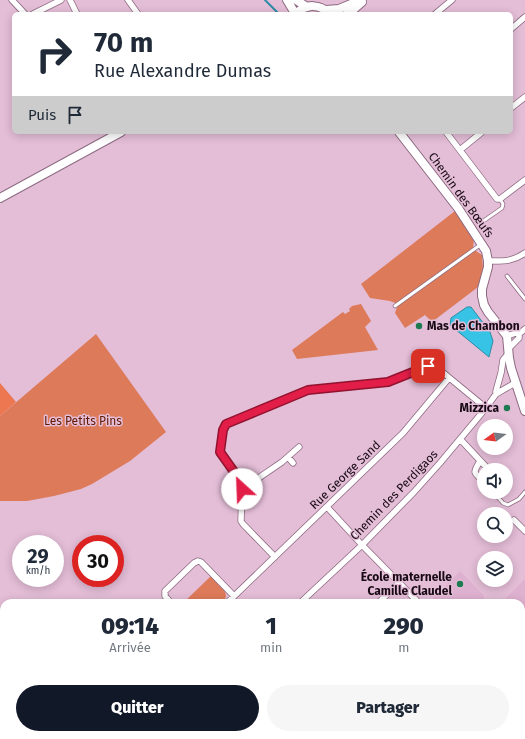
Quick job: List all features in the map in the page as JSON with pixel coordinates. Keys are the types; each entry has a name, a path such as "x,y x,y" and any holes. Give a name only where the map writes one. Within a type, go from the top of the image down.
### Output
{"street":[{"path":"12,0 23,12"},
{"path":"37,12 62,0"},
{"path":"70,0 76,12"},
{"path":"128,0 137,12"},
{"path":"287,0 294,12"},
{"path":"296,0 307,7"},
{"path":"437,12 452,0"},
{"path":"297,12 301,9 311,6 319,7 328,12 363,1"},
{"path":"350,12 363,1"},
{"path":"513,27 525,18"},
{"path":"513,106 525,97"},
{"path":"0,198 117,134"},
{"name":"Chemin des Bœufs","path":"401,134 458,208 486,251 488,261"},
{"path":"448,134 497,199 500,199 525,180"},
{"path":"460,150 480,134"},
{"path":"525,253 510,260 488,261 488,267 482,289 484,305 507,336 512,373 525,411"},
{"path":"507,336 516,333 519,334 525,329"},
{"name":"Chemin des Perdigaos","path":"496,394 503,360 519,338 519,334"},
{"path":"274,558 241,521 242,486 220,452 223,430 226,424 308,390 388,382 428,366 435,366 486,408"},
{"path":"501,374 512,373"},
{"name":"Rue George Sand","path":"231,599 403,433 449,378"},
{"name":"Chemin des Perdigaos","path":"304,599 362,545 414,492 440,463 496,394 515,383"},
{"path":"460,439 480,461"},
{"path":"242,486 247,486 300,447"},
{"path":"288,457 293,463"},
{"path":"477,466 474,471 477,476"},
{"path":"327,507 415,599"},
{"path":"514,520 525,531"},
{"path":"167,599 165,596 165,591 198,562 201,562 234,596"},
{"path":"382,599 400,583"}],"lane":[{"path":"482,222 502,208 500,199"},
{"path":"395,306 481,244"},
{"path":"507,276 525,299"},
{"path":"499,499 503,503 508,505 519,499 525,492"}],"shaded area":[{"path":"0,383 16,402 0,416"},
{"name":"École maternelle Camille Claudel","path":"460,571 484,596 484,599 432,599"},
{"path":"525,579 525,599 505,599"}],"green space":[{"path":"455,211 474,238 473,249 482,255 483,269 478,287 432,322 425,315 405,328 395,313 398,304 390,301 370,298 361,284"},
{"path":"361,304 371,321 365,327 378,350 297,359 292,350 343,312 345,314 350,311 349,309 352,306"},
{"name":"Les Petits Pins","path":"96,334 166,432 130,461 81,489 27,501 0,501 0,416"},
{"path":"211,576 223,589 226,596 225,599 187,599"}],"water":[{"path":"467,307 471,307 490,332 493,341 489,357 450,325 451,318"}],"waterway":[{"path":"265,0 277,12"}],"place":[{"name":"Mas de Chambon","path":"419,326"},
{"name":"Mizzica","path":"507,408"},
{"name":"École maternelle Camille Claudel","path":"460,584"}],"route":[{"path":"242,489 242,483 220,452 223,430 226,424 308,390 388,382 428,366"}]}
